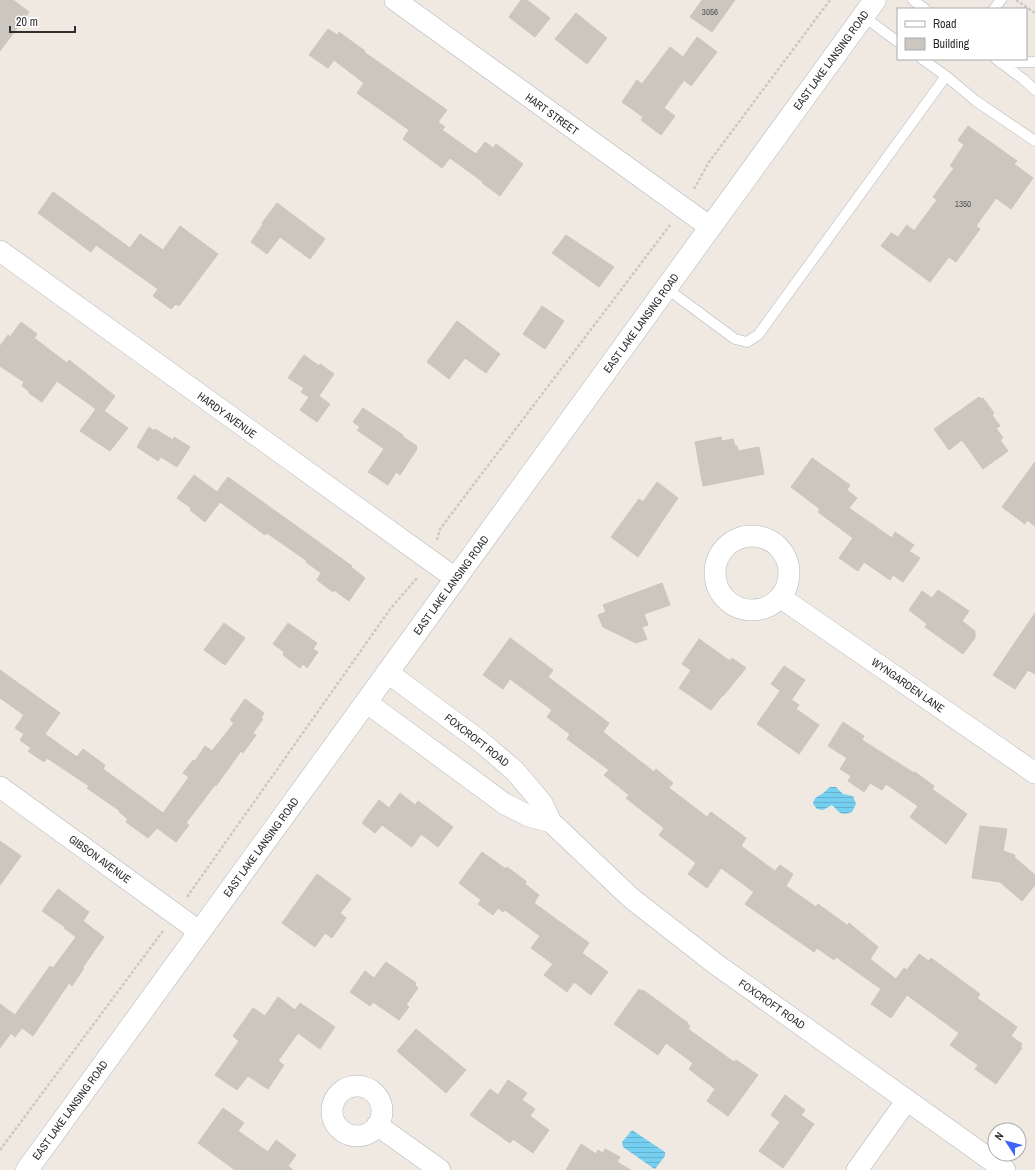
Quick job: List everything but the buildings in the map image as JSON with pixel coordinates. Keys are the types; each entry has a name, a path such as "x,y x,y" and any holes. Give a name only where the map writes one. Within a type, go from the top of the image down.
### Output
{"main road":[{"name":"EAST LAKE LANSING ROAD","path":"27,1170 666,288 867,7"}],"street":[{"name":"HART STREET","path":"395,0 710,227"},
{"name":"HARDY AVENUE","path":"0,251 455,578"},
{"name":"WYNGARDEN LANE","path":"780,597 1035,773"},
{"name":"FOXCROFT ROAD","path":"387,672 480,741 515,771 542,803 551,822 630,898 717,965 1005,1170"},
{"name":"FOXCROFT ROAD","path":"366,702 505,804 529,816 551,822"},
{"name":"GIBSON AVENUE","path":"0,787 200,932"},
{"path":"857,1170 907,1100"},
{"path":"377,1125 440,1170"}],"lane":[{"path":"912,0 924,8"},
{"path":"995,8 1001,0"},
{"path":"867,7 897,41"},
{"path":"923,60 1035,142"},
{"path":"998,61 1035,62"},
{"path":"998,61 1023,79 1035,90"},
{"path":"666,288 735,339 747,342 758,335 946,76"}],"path":[{"path":"1016,0 1035,13"}],"water":[{"path":"830,787 836,787 843,794 853,796 856,804 852,812 845,814 840,813 832,805 823,810 817,809 813,804 814,800"},
{"path":"632,1130 665,1152 665,1156 655,1169 623,1147 622,1142"}]}
